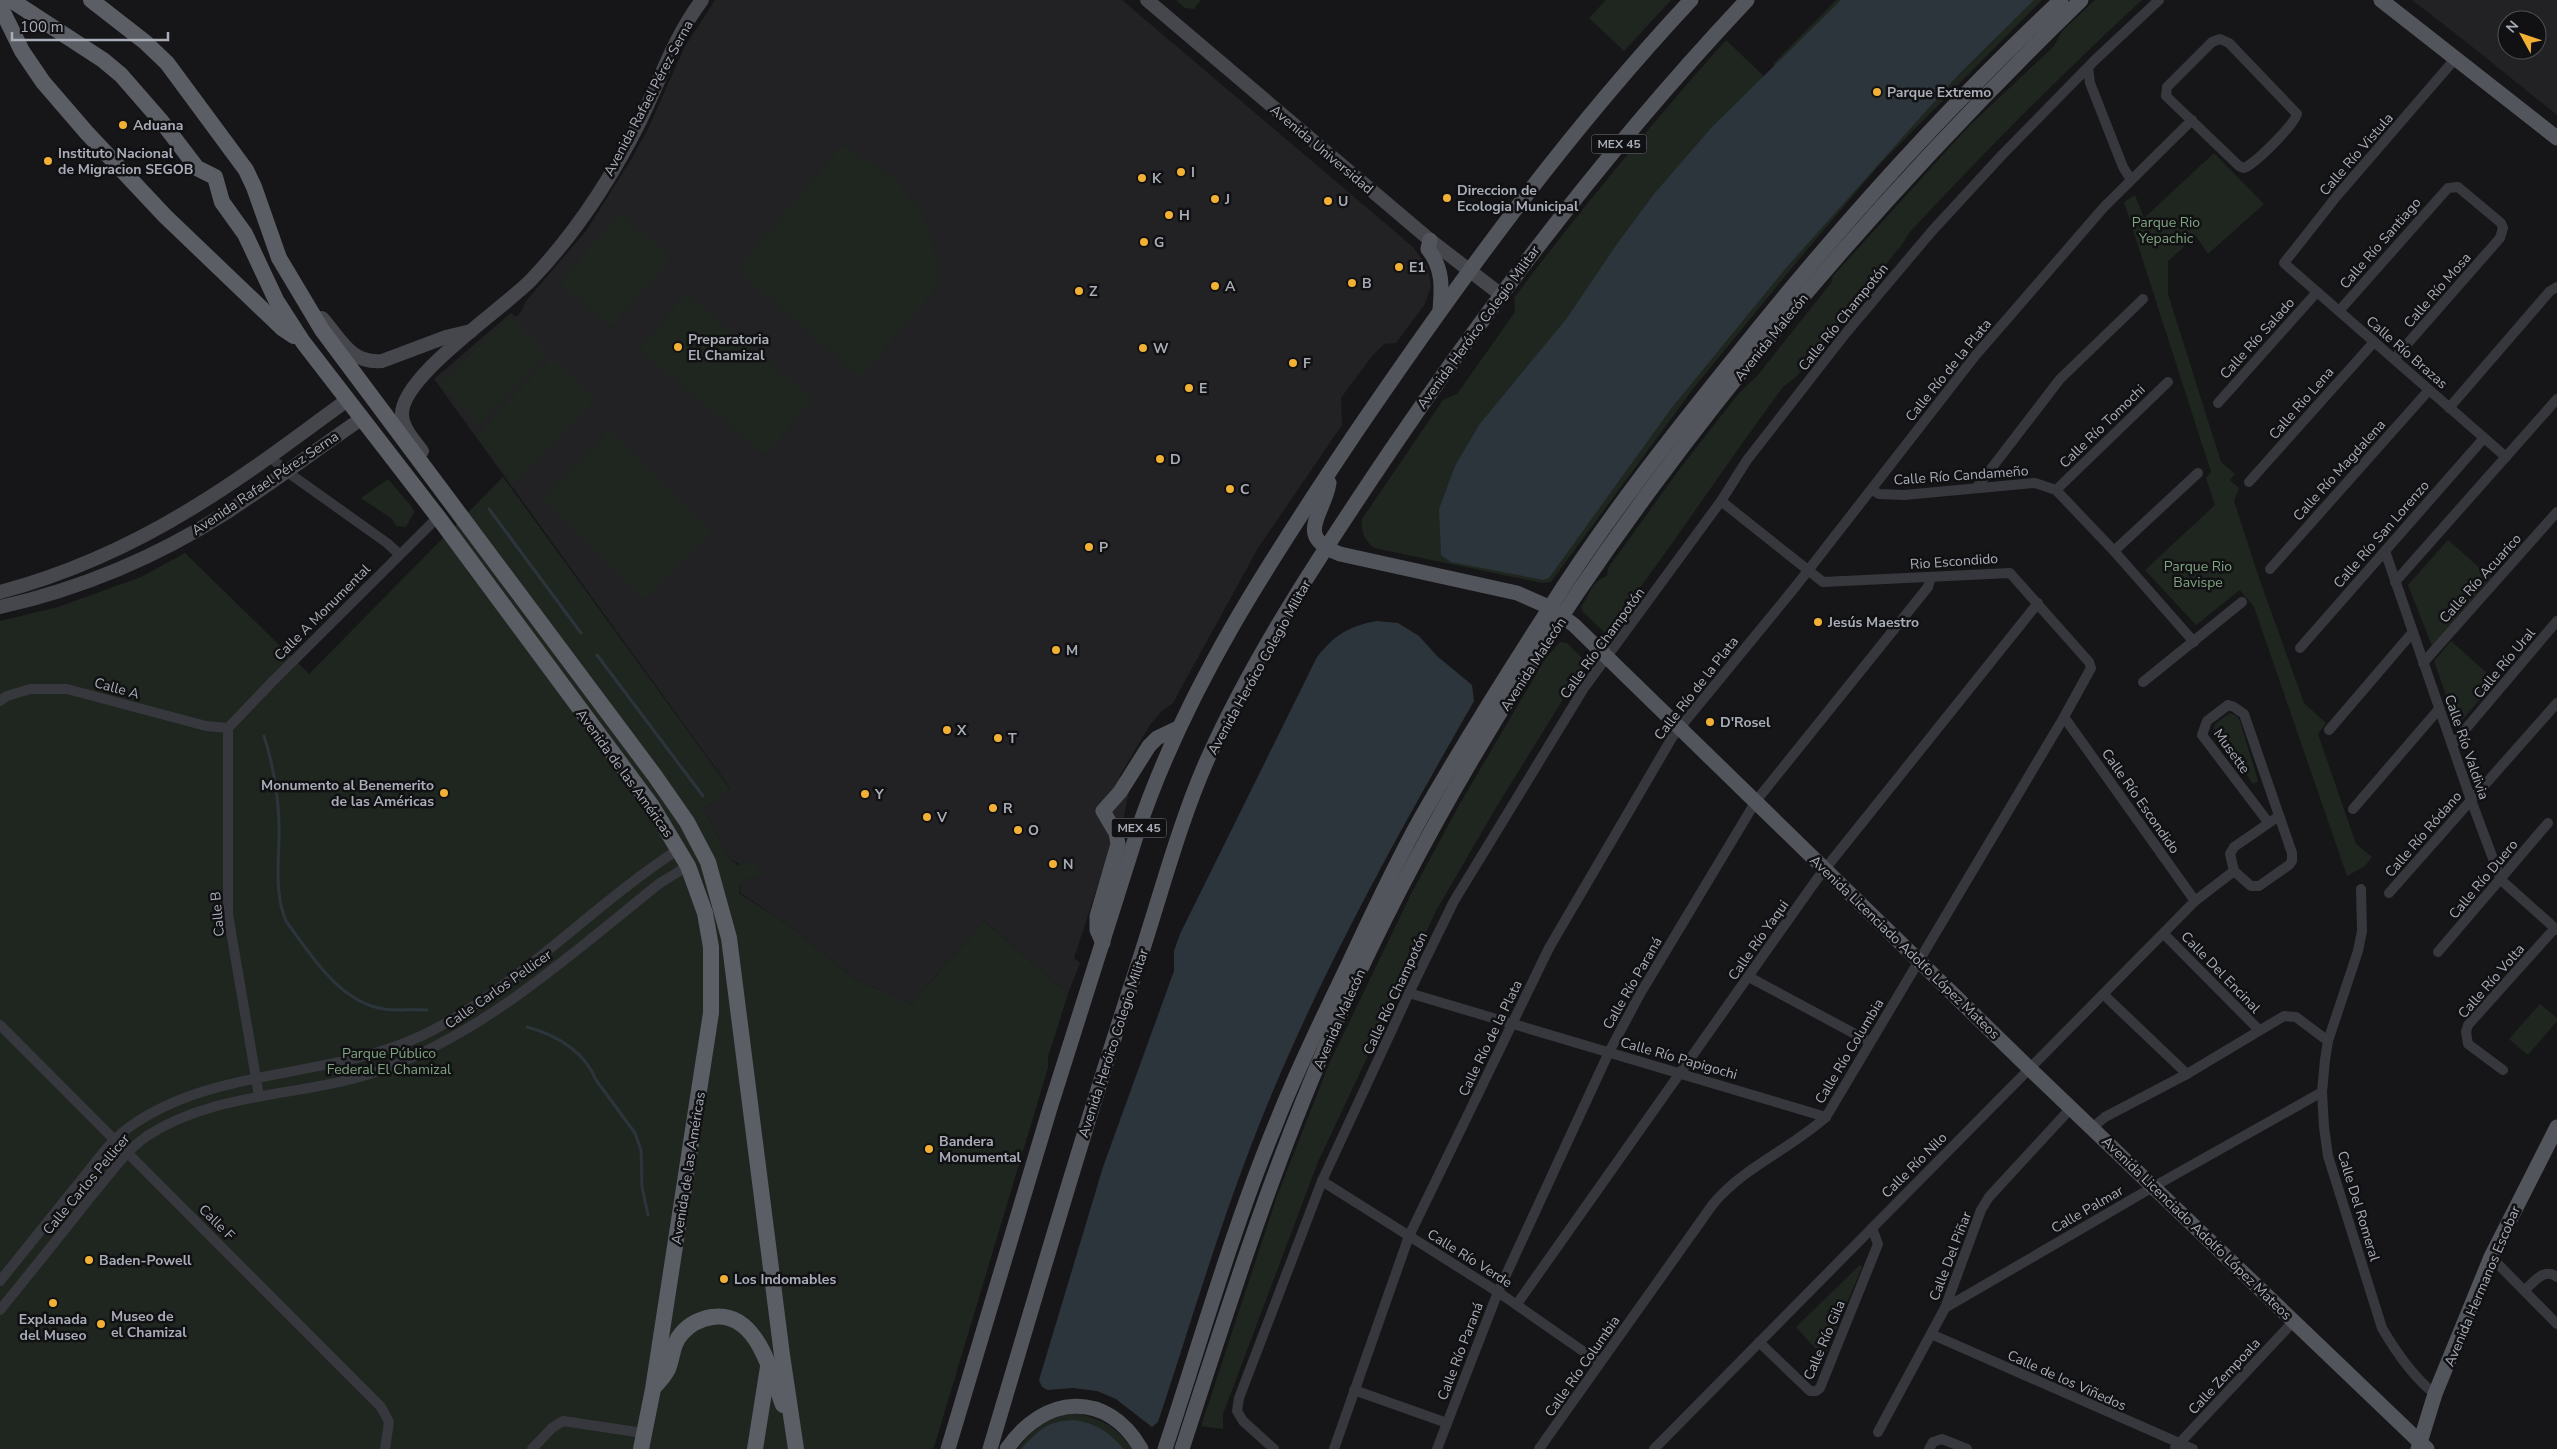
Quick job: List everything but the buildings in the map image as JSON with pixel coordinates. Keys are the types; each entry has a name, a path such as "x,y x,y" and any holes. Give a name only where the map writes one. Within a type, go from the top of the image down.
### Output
{"highway":[{"name":"Avenida de las Américas","path":"11,0 97,56 121,75 162,122 197,168 215,177 222,202 244,234 276,300 303,342 346,401 438,517 652,806 688,866 705,913 711,947 711,1013 653,1389 642,1441"},
{"name":"Avenida de las Américas","path":"91,0 146,42 160,57 224,139 250,177 279,258 322,330 655,776 687,822 708,862 729,938 796,1449"},
{"path":"0,6 22,51 43,82 87,133 165,216 282,328 303,342"},
{"path":"438,517 446,515 455,520 499,578 526,603"},
{"path":"653,1389 668,1370 673,1348 680,1335 690,1324 704,1318 721,1316 735,1320 747,1327 759,1346 794,1432"},
{"path":"755,1449 768,1368 780,1337"}],"main road":[{"name":"Avenida Rafael Pérez Serna","path":"453,504 449,489 407,430 402,414 406,398 427,371 530,281 578,222 601,188 640,121 681,32 702,0"},
{"name":"Avenida Universidad","path":"1147,0 1467,271 1500,294"},
{"name":"MEX 45","path":"948,1449 1050,1108 1150,796 1178,728 1211,664 1249,599 1330,471 1467,271 1525,194 1583,123 1691,0"},
{"name":"Avenida Heróico Colegio Militar","path":"990,1449 1100,1080 1206,762 1232,710 1326,548 1418,410 1500,294 1579,191 1649,108 1747,0"},
{"name":"Avenida Malecón","path":"1165,1449 1261,1162 1309,1045 1380,897 1422,817 1549,607 1637,483 1781,300 1907,156 1970,90 2061,0"},
{"name":"Avenida Malecón","path":"1182,1449 1272,1175 1347,999 1443,810 1563,617 1691,436 1777,328 1892,194 1964,116 2081,0"},
{"path":"2381,0 2557,138"},
{"path":"1430,240 1428,249 1435,258 1441,276 1440,310"},
{"path":"305,303 351,353 365,361 382,361 446,336 474,330"},
{"name":"Avenida Rafael Pérez Serna","path":"0,592 56,575 148,534 194,508 346,401"},
{"name":"Avenida Rafael Pérez Serna","path":"0,607 89,581 135,563 227,512 360,419"},
{"path":"1326,548 1316,539 1313,525 1327,494 1330,471"},
{"name":"Avenida Licenciado Adolfo López Mateos","path":"1326,548 1340,554 1517,593 1549,607 1563,617 1607,656 1918,960 2294,1321 2421,1446"},
{"path":"1103,943 1097,930 1097,916 1118,838 1111,822 1103,811 1120,792 1149,746 1157,738 1178,728"},
{"name":"Avenida Hermanos Escobar","path":"2421,1446 2436,1394 2491,1257 2557,1127"},
{"path":"1007,1449 1033,1420 1062,1406 1075,1405 1109,1415 1122,1424 1140,1449"}],"street":[{"name":"Calle Río Champotón","path":"1274,1449 1243,1421 1238,1411 1239,1398 1322,1181 1409,992 1454,901 1584,688 1721,501 1747,460 1846,333 1926,238 2002,155 2159,0"},
{"path":"2220,39 2229,43 2297,114 2295,120 2273,143 2244,168 2239,166 2192,120 2166,96 2165,92 2167,87 2212,42 2220,39"},
{"name":"Calle Río Vistula","path":"2290,268 2284,263 2285,259 2456,58"},
{"path":"2088,68 2097,100 2123,167 2131,180"},
{"name":"Calle Río de la Plata","path":"1334,1449 1409,1236 1549,948 1680,727 1872,490 1975,356 2104,207 2192,120"},
{"name":"Calle Río Mosa","path":"2394,359 2500,238 2503,228 2501,223 2458,187 2448,188 2442,193"},
{"name":"Calle Río Santiago","path":"2339,311 2442,193"},
{"name":"Calle Río Brazas","path":"2290,268 2506,457"},
{"path":"2450,408 2554,289"},
{"name":"Calle Río Salado","path":"2218,403 2317,292"},
{"path":"1978,487 2060,379 2143,299"},
{"name":"Calle Rio Lena","path":"2250,482 2374,342"},
{"name":"Calle Río Tomochi","path":"2056,490 2168,382"},
{"name":"Calle Río Magdalena","path":"2270,569 2428,390"},
{"path":"2395,582 2557,399"},
{"name":"Calle Río San Lorenzo","path":"2300,648 2484,438"},
{"path":"269,456 286,471 387,543 399,554"},
{"path":"2114,551 2198,473"},
{"name":"Calle Río Candameño","path":"1872,490 1879,494 1904,495 1978,487 2035,484 2056,490"},
{"path":"2056,490 2114,551 2194,642"},
{"name":"Rio Escondido","path":"1721,501 1823,582 2010,572 2089,662 2091,668"},
{"name":"Calle Río Acuarico","path":"2423,663 2557,512"},
{"name":"Calle A Monumental","path":"228,728 399,554 438,517"},
{"name":"Calle Río Valdivia","path":"2385,551 2412,633 2501,880 2556,929"},
{"name":"Calle Río Paraná","path":"1437,1449 1498,1292 1609,1052 1640,994 1756,801 1928,587 1931,577"},
{"path":"2143,682 2242,602"},
{"name":"Calle Río Yaqui","path":"1516,1304 1826,869 2038,603"},
{"name":"Calle Río Ural","path":"2452,745 2557,621"},
{"path":"2329,730 2412,633"},
{"name":"Calle Río Columbia","path":"1539,1449 1713,1204 1729,1185 1794,1144 1826,1117 2064,717 2091,668"},
{"name":"Calle A","path":"0,701 13,694 30,689 67,689 206,726 228,728"},
{"name":"Calle Río Ródano","path":"2389,893 2557,703"},
{"name":"Musette","path":"2234,871 2250,886 2259,886 2289,865 2292,860 2292,852 2244,714 2234,706 2228,705 2207,720 2202,735 2268,822"},
{"path":"2353,809 2440,710"},
{"name":"Calle Río Escondido","path":"2064,717 2195,901"},
{"name":"Calle B","path":"228,728 228,914 259,1096"},
{"path":"2195,901 2234,871 2230,861 2230,854 2234,847 2279,816"},
{"name":"Calle Río Duero","path":"2438,952 2548,824"},
{"name":"Calle Carlos Pellicer","path":"0,1281 116,1140 129,1127 175,1103 257,1078 322,1066 380,1052 433,1030 482,1001 679,849"},
{"name":"Calle Carlos Pellicer","path":"0,1310 128,1153 147,1136 197,1113 259,1096 344,1080 391,1067 444,1043 492,1013 660,884 688,866"},
{"name":"Calle Del Romeral","path":"2361,889 2362,931 2358,951 2328,1041 2322,1092 2328,1156 2347,1220 2363,1262 2372,1301 2382,1328 2394,1349 2424,1386 2436,1394"},
{"name":"Calle Río Nilo","path":"1654,1449 2195,901"},
{"name":"Calle Río Volta","path":"2503,1070 2468,1044 2466,1032 2468,1025 2556,929"},
{"name":"Calle Del Encinal","path":"2164,934 2258,1030"},
{"path":"1749,977 1870,1042"},
{"name":"Calle Río Papigochi","path":"1409,992 1512,1024 1682,1072 1826,1117"},
{"path":"2103,994 2187,1074"},
{"path":"2092,1128 2105,1117 2187,1074 2284,1016 2292,1016 2328,1041"},
{"name":"Calle F","path":"0,1026 381,1407 390,1422 385,1449"},
{"name":"Calle Palmar","path":"1945,1308 2153,1187 2322,1092"},
{"name":"Calle Del Piñar","path":"1878,1432 1945,1308 1989,1196 2071,1108"},
{"name":"Calle Río Verde","path":"1322,1181 1498,1292 1600,1363"},
{"name":"Calle Río Gila","path":"1759,1342 1810,1390 1816,1391 1820,1388 1878,1244 1878,1239 1872,1228"},
{"path":"2491,1257 2557,1324"},
{"path":"2525,1290 2545,1273 2557,1276"},
{"name":"Calle Zempoala","path":"2177,1447 2294,1321"},
{"name":"Calle de los Viñedos","path":"1931,1334 2177,1447 2193,1449"},
{"path":"1354,1390 1447,1423"},
{"path":"532,1449 552,1428 563,1421 598,1425 642,1441"},
{"path":"1931,1445 1942,1440 1968,1449"}],"shaded area":[{"path":"715,0 1122,0 1413,247 1428,268 1431,286 1425,304 1396,343 1384,344 1372,356 1341,398 1342,425 1258,548 1173,703 1162,711 1150,725 1119,777 1130,786 1122,827 1122,838 1112,842 1074,958 1080,963 1068,994 984,921 911,1004 852,977 791,927 739,892 742,882 760,875 730,859 703,809 730,788 434,379 511,313 516,317 521,312 526,301 586,231 632,158 648,129 684,48"},
{"path":"1841,0 2034,0 1959,74 1786,268 1670,410 1549,578 1544,580 1451,562 1441,555 1439,509 1455,466 1479,425 1567,318 1617,244 1654,194 1712,127"},
{"path":"2412,0 2557,0 2557,115 2465,41"},
{"path":"1376,621 1398,623 1419,636 1437,656 1472,685 1474,701 1352,922 1297,1035 1249,1151 1213,1252 1158,1422 1152,1427 1116,1399 1097,1391 1072,1388 1048,1390 1042,1387 1039,1380 1103,1167 1174,971 1174,951 1180,934 1317,657 1342,633 1357,626"},
{"path":"1075,1420 1102,1430 1124,1449 1021,1449 1045,1427 1057,1422"}],"green space":[{"path":"1176,0 1201,0 1194,9 1185,8"},
{"path":"1606,0 1671,0 1624,51 1589,18"},
{"path":"1836,0 2042,0 1882,162 1805,252 1693,389 1551,582 1542,583 1374,548 1364,535 1362,519 1443,400 1457,394 1515,312 1514,298 1591,199 1644,135 1726,40 1770,82 1781,71 1773,64"},
{"path":"2095,0 2142,0 2023,114 1909,233 1797,376 1783,387 1606,634 1583,612 1581,607 1594,585 1607,576 1608,568 1681,467 1739,393 1757,376 1831,283 1833,276 1969,126 2054,46 2062,31"},
{"path":"844,144 895,180 919,209 929,230 937,260 936,288 860,377 744,276 741,269 743,262"},
{"path":"2214,153 2264,204 2208,254 2196,236 2168,261 2168,294 2221,462 2235,474 2230,480 2239,488 2234,501 2258,575 2304,703 2326,723 2318,734 2356,844 2372,857 2365,866 2347,876 2254,607 2240,590 2196,625 2145,570 2215,505 2206,478 2211,472 2124,202 2135,195 2144,218"},
{"path":"620,214 671,258 611,327 560,283"},
{"path":"685,294 813,398 766,455 639,350"},
{"path":"510,317 547,354 479,424 439,384"},
{"path":"552,357 595,399 513,485 476,435"},
{"path":"610,430 711,532 644,599 543,498"},
{"name":"Parque Público Federal El Chamizal","path":"503,477 730,789 703,809 730,859 738,865 753,860 761,875 743,883 739,893 791,927 852,977 911,1004 984,921 1068,994 1048,1057 1048,1068 933,1449 0,1449 0,621 58,607 141,577 185,553 309,674"},
{"path":"388,479 412,507 414,512 406,527 396,526 392,519 361,498"},
{"path":"2448,540 2491,578 2432,646 2408,585"},
{"path":"2451,641 2496,681 2457,726 2434,661"},
{"path":"1560,642 1567,643 1586,662 1494,811 1436,911 1318,1162 1223,1414 1223,1429 1201,1426 1277,1196 1329,1064 1412,892 1458,807 1545,659"},
{"path":"2230,713 2237,716 2240,721 2258,781 2253,784 2214,728 2215,724"},
{"path":"2540,1004 2557,1018 2557,1021 2528,1055 2509,1039"},
{"path":"1860,1265 1862,1267 1824,1358 1796,1327"},
{"path":"1077,1413 1108,1425 1120,1434 1132,1449 1018,1449 1043,1424 1059,1417"}],"waterway":[{"path":"489,509 581,633"},
{"path":"597,655 703,796"},
{"path":"264,736 278,801 278,885 286,921 316,962 340,987 353,997 368,1005 384,1009 427,1010"},
{"path":"527,1027 558,1040 577,1053 635,1133 641,1150 642,1187 648,1215"}],"place":[{"name":"Parque Extremo","path":"1877,92"},
{"name":"Aduana","path":"123,125"},
{"name":"Instituto Nacional de Migracion SEGOB","path":"48,161"},
{"name":"I","path":"1181,172"},
{"name":"K","path":"1142,178"},
{"name":"Direccion de Ecologia Municipal","path":"1447,198"},
{"name":"J","path":"1215,199"},
{"name":"U","path":"1328,201"},
{"name":"H","path":"1169,215"},
{"name":"G","path":"1144,242"},
{"name":"E1","path":"1399,267"},
{"name":"B","path":"1352,283"},
{"name":"A","path":"1215,286"},
{"name":"Z","path":"1079,291"},
{"name":"Preparatoria El Chamizal","path":"678,347"},
{"name":"W","path":"1143,348"},
{"name":"F","path":"1293,363"},
{"name":"E","path":"1189,388"},
{"name":"D","path":"1160,459"},
{"name":"C","path":"1230,489"},
{"name":"P","path":"1089,547"},
{"name":"Jesús Maestro","path":"1818,622"},
{"name":"M","path":"1056,650"},
{"name":"D'Rosel","path":"1710,722"},
{"name":"X","path":"947,730"},
{"name":"T","path":"998,738"},
{"name":"Monumento al Benemerito de las Américas","path":"444,793"},
{"name":"Y","path":"865,794"},
{"name":"R","path":"993,808"},
{"name":"V","path":"927,817"},
{"name":"O","path":"1018,830"},
{"name":"N","path":"1053,864"},
{"name":"Bandera Monumental","path":"929,1149"},
{"name":"Baden-Powell","path":"89,1260"},
{"name":"Los Indomables","path":"724,1279"},
{"name":"Explanada del Museo","path":"53,1303"},
{"name":"Museo de el Chamizal","path":"101,1324"}],"park label":[{"name":"Parque Rio Yepachic","path":"2166,230"},
{"name":"Parque Rio Bavispe","path":"2198,574"}]}
